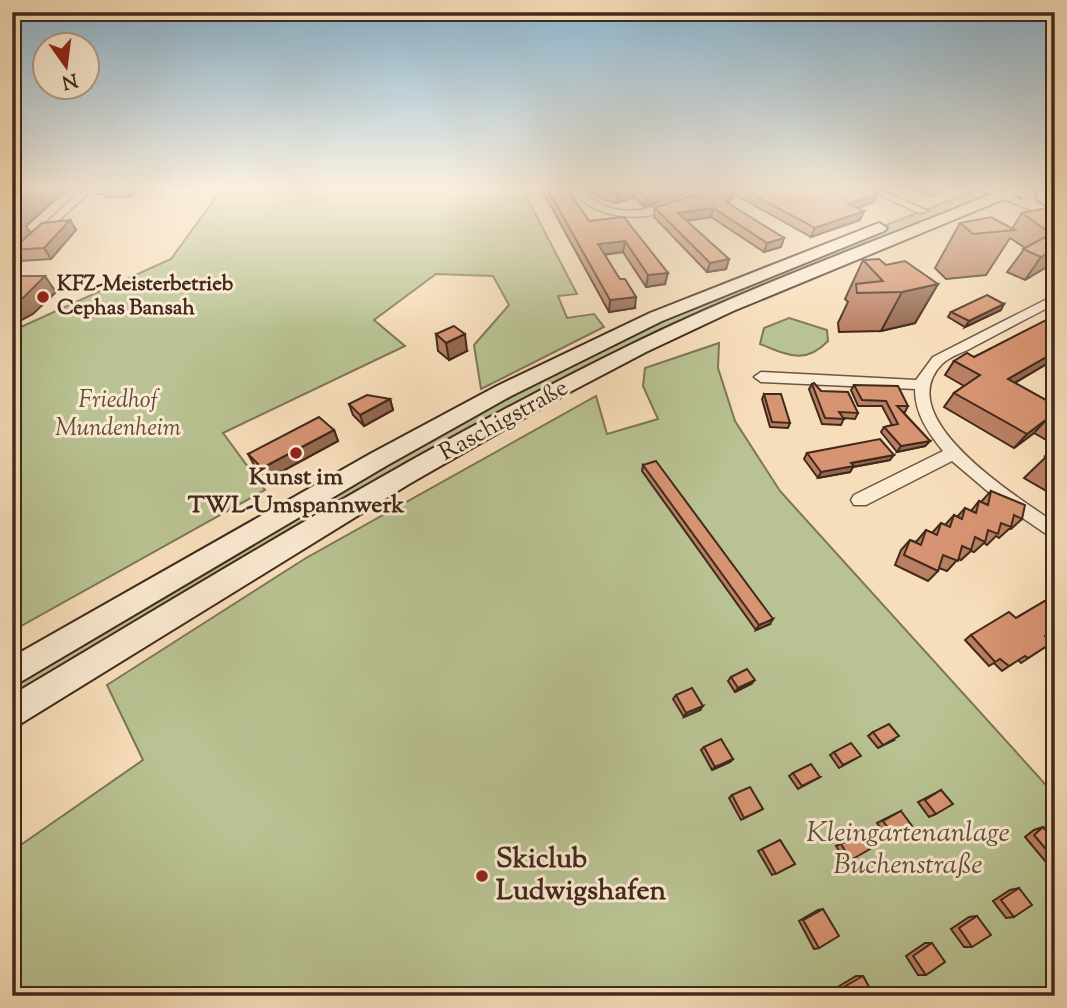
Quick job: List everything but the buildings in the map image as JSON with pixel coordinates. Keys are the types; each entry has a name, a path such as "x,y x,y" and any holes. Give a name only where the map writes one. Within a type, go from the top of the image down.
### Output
{"street":[{"path":"12,260 37,237"},
{"name":"Raschigstraße","path":"12,673 378,460 504,391 656,317 857,237"},
{"name":"Raschigstraße","path":"12,713 330,519 524,407 642,347 750,298 900,237"},
{"path":"1055,299 930,366 921,384 920,407 934,431 954,453 1055,533"},
{"path":"761,377 921,384"},
{"path":"504,391 524,407"},
{"path":"860,500 954,453"}],"green space":[{"name":"Friedhof Mundenheim","path":"187,237 547,237 577,294 558,296 567,318 594,314 604,327 481,389 474,345 509,305 493,276 436,274 374,320 405,346 223,433 265,490 12,631 12,331 171,259"},
{"path":"855,237 903,237 642,347 12,713 12,673 378,460 730,285"},
{"path":"789,318 827,330 828,341 812,353 796,356 760,344 764,328"},
{"name":"Kleingartenanlage Buchenstraße","path":"719,343 718,368 735,421 780,491 1055,795 1055,996 12,996 12,851 143,760 107,685 306,558 596,396 607,434 658,419 643,386 645,368"}],"place":[{"name":"KFZ-Meisterbetrieb Cephas Bansah","path":"43,297"},
{"name":"Kunst im TWL-Umspannwerk","path":"296,453"},
{"name":"Skiclub Ludwigshafen","path":"482,876"}]}
